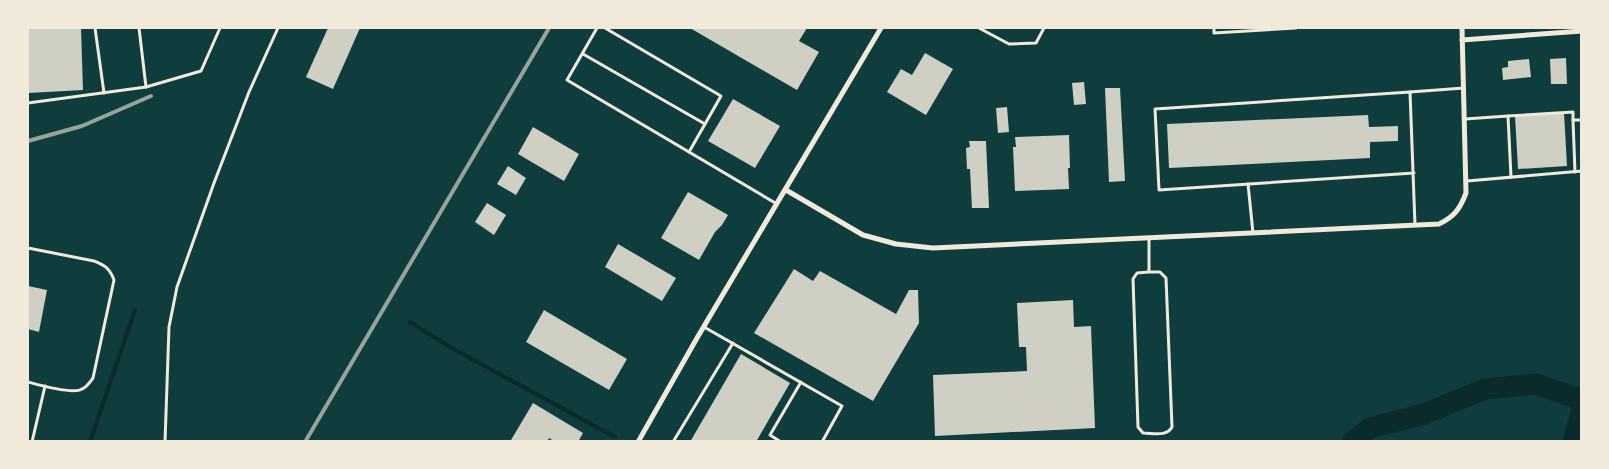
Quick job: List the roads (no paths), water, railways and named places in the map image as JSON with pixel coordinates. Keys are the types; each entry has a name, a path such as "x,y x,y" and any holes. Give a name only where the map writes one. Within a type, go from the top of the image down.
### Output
{"street":[{"path":"638,442 881,28"},
{"path":"786,190 863,235 896,244 933,248 1439,224 1452,218 1461,206 1466,194 1462,28"},
{"path":"1462,40 1582,31"}],"lane":[{"path":"95,28 104,93"},
{"path":"139,28 146,87"},
{"path":"28,103 146,87 201,71 220,28"},
{"path":"165,442 169,327 177,287 214,182 249,92 278,28"},
{"path":"597,28 567,80 778,204"},
{"path":"605,28 721,96 689,152"},
{"path":"979,28 1009,44 1036,43 1044,28"},
{"path":"1214,28 1214,33 1296,28"},
{"path":"583,54 705,124"},
{"path":"1414,173 1159,190 1155,109 1464,88"},
{"path":"1410,92 1415,225"},
{"path":"1465,119 1573,112 1575,172"},
{"path":"1508,116 1511,177"},
{"path":"1573,120 1582,120"},
{"path":"1467,181 1582,171"},
{"path":"1248,184 1253,233"},
{"path":"1149,238 1149,272"},
{"path":"28,248 94,261 110,271 114,280 93,378 82,390 74,391 28,382"},
{"path":"1149,272 1160,272 1166,278 1172,427 1166,433 1143,434 1138,427 1133,279 1137,273 1149,272"},
{"path":"704,328 842,406 822,442"},
{"path":"673,442 733,343"},
{"path":"781,442 770,435 802,382"},
{"path":"32,442 45,386"}],"waterway":[{"path":"90,442 135,310"},
{"path":"410,322 450,347 615,437"},
{"path":"1352,442 1370,428 1424,414 1485,389 1536,384 1582,400"},
{"path":"1573,442 1582,409"}],"railway":[{"path":"305,442 549,28"},
{"path":"28,141 82,126 151,96"}]}
